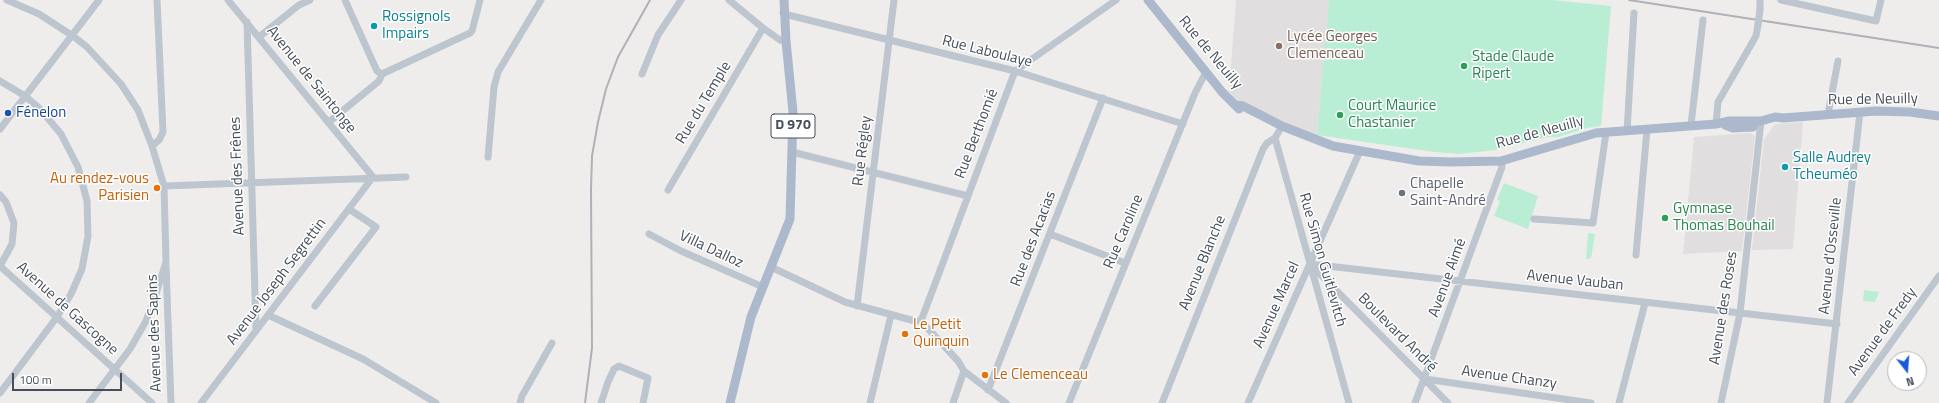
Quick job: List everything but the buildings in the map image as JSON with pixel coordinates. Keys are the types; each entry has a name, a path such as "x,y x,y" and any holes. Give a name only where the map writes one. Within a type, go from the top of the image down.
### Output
{"main road":[{"name":"D 970","path":"730,403 751,317 790,219 793,112 783,12 784,0"},
{"name":"Rue de Neuilly","path":"1148,0 1206,72 1241,111 1279,131 1318,139 1320,142 1360,151 1419,161 1501,161 1549,148 1586,135 1648,129 1719,124 1740,128 1783,118 1860,112 1904,112 1939,116"}],"street":[{"name":"Avenue des Sapins","path":"7,0 39,14 87,47 121,84 138,110 152,146 164,186 171,403"},
{"path":"0,129 73,36 99,0"},
{"path":"152,146 159,140 163,132 157,0"},
{"name":"Avenue de Saintonge","path":"228,0 373,177"},
{"path":"259,37 299,5 310,0"},
{"path":"345,0 377,72 382,74"},
{"path":"329,122 379,81 382,74 470,33 472,31 480,0"},
{"path":"488,157 494,87 498,72 541,0"},
{"path":"642,74 658,35 681,0"},
{"path":"729,0 763,28 780,40 786,41"},
{"name":"Rue Régley","path":"857,306 894,0"},
{"path":"1015,71 1116,0"},
{"path":"1719,124 1718,102 1756,36 1760,0"},
{"path":"1781,0 1810,4 1876,21 1881,0"},
{"name":"Rue Laboulaye","path":"783,12 788,15 1015,71 1183,124"},
{"path":"1627,131 1634,13"},
{"path":"1691,126 1703,20"},
{"name":"Avenue des Frênes","path":"247,22 256,330"},
{"name":"Rue du Temple","path":"668,190 763,28"},
{"path":"1828,114 1838,61"},
{"name":"Rue Berthomié","path":"921,321 1015,71"},
{"name":"Rue Caroline","path":"1069,403 1195,93 1206,72"},
{"path":"0,81 25,96 40,109 61,134 78,167 88,201 88,236 82,269 71,294 57,317 0,393"},
{"name":"Rue des Acacias","path":"988,390 1103,98"},
{"name":"Avenue d'Osseville","path":"1827,403 1860,112"},
{"name":"Avenue des Roses","path":"1721,403 1740,313 1761,124"},
{"path":"1636,255 1648,129"},
{"name":"Rue Simon Guitlevitch","path":"1279,131 1310,264 1349,403"},
{"name":"Avenue Blanche","path":"1162,403 1263,149 1279,131"},
{"path":"1534,219 1593,223 1606,133"},
{"name":"Avenue Marcel","path":"1248,403 1360,151"},
{"path":"792,152 968,196"},
{"name":"Avenue Aimé","path":"1415,403 1502,167 1501,161"},
{"path":"164,186 406,176"},
{"name":"Avenue Joseph Segrettin","path":"201,403 373,177"},
{"path":"0,195 6,202 14,223 12,244 0,266"},
{"path":"315,306 376,227 349,209"},
{"name":"Villa Dalloz","path":"649,234 681,251 763,287"},
{"path":"1050,234 1125,263"},
{"path":"89,403 130,349 146,321 166,262"},
{"name":"Avenue Vauban","path":"1310,264 1837,324"},
{"name":"Boulevard André","path":"1310,264 1448,403"},
{"name":"Avenue de Gascogne","path":"0,266 152,403"},
{"path":"771,266 857,306 915,321 921,321 958,361 964,371 1006,403"},
{"name":"Avenue de Fredy","path":"1848,403 1939,276"},
{"path":"1619,403 1645,302"},
{"path":"268,315 363,359 436,403"},
{"path":"870,403 891,315"},
{"path":"520,403 522,396 552,342"},
{"path":"601,403 614,369 619,366 648,378 643,403"},
{"path":"953,403 964,371"},
{"name":"Avenue Chanzy","path":"1424,379 1591,403"}],"shaded area":[{"name":"Lycée Georges Clemenceau","path":"1236,0 1329,0 1317,135 1259,112 1235,99 1229,91"},
{"path":"1803,122 1793,249 1752,250 1764,139 1775,124"},
{"path":"1750,133 1755,136 1742,251 1683,254 1694,137"}],"green space":[{"name":"Stade Claude Ripert","path":"1329,0 1553,0 1611,6 1601,126 1587,128 1558,137 1548,137 1495,150 1460,154 1434,152 1317,135"},
{"path":"1504,183 1538,196 1528,229 1494,216 1500,201 1497,200"},
{"path":"1588,233 1595,234 1591,258 1586,259"},
{"path":"1864,290 1879,292 1875,302 1863,301"}],"railway":[{"path":"585,403 592,348 592,156 606,89 618,57 650,0"},
{"path":"1629,0 1939,48"}],"place":[{"name":"Rossignols Impairs","path":"374,26"},
{"name":"Lycée Georges Clemenceau","path":"1279,46"},
{"name":"Stade Claude Ripert","path":"1464,66"},
{"name":"Fénelon","path":"8,113"},
{"name":"Court Maurice Chastanier","path":"1340,115"},
{"name":"Salle Audrey Tcheuméo","path":"1785,167"},
{"name":"Au rendez-vous Parisien","path":"157,188"},
{"name":"Chapelle Saint-André","path":"1402,193"},
{"name":"Gymnase Thomas Bouhail","path":"1665,218"},
{"name":"Le Petit Quinquin","path":"905,334"},
{"name":"Le Clemenceau","path":"985,375"}]}
